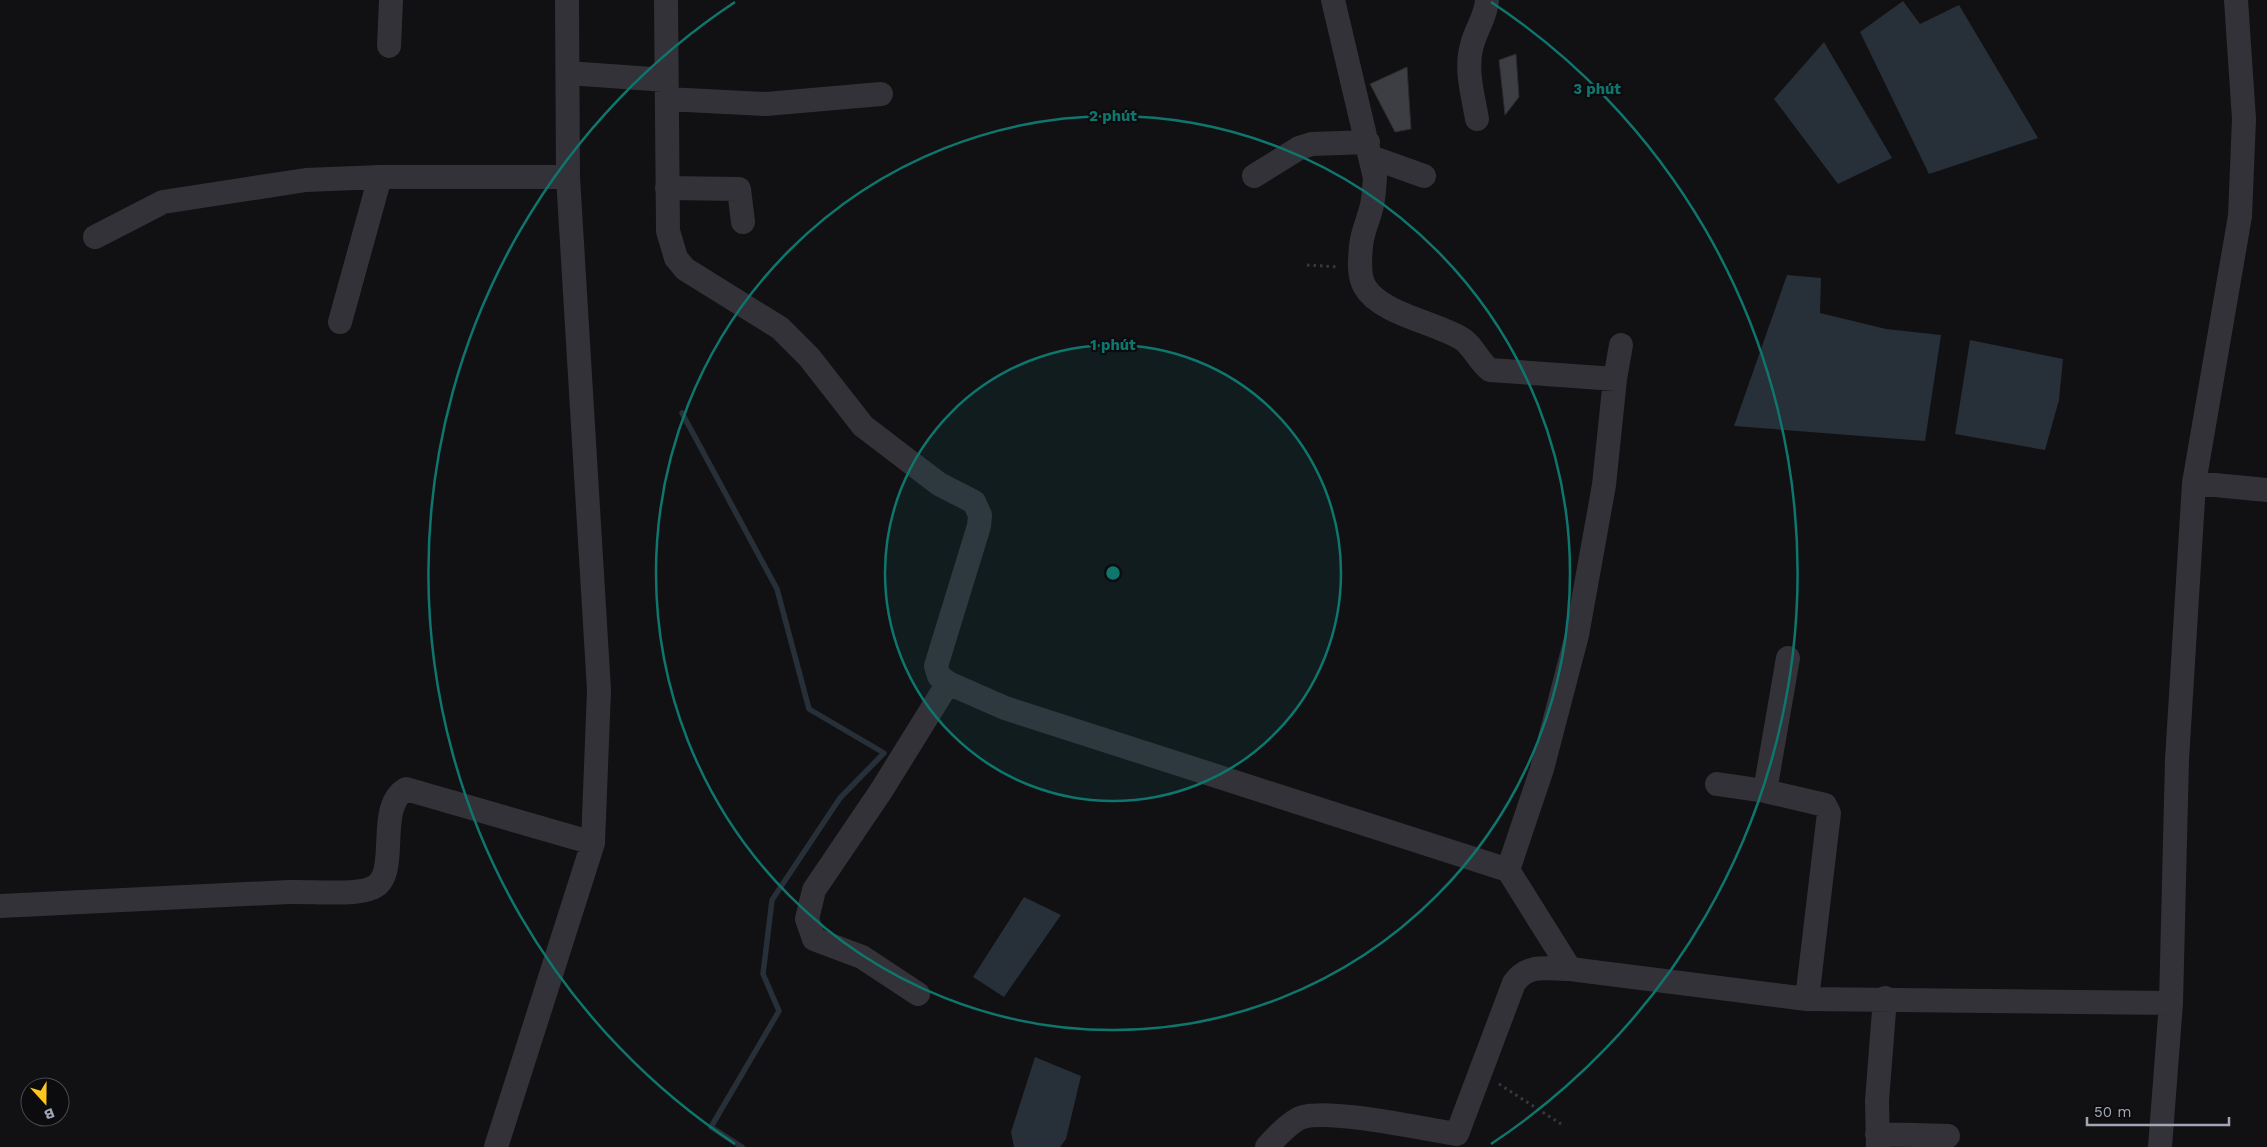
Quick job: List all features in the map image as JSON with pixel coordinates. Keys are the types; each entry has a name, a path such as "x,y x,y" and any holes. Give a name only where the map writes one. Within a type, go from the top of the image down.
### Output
{"street":[{"path":"390,46 391,0"},
{"path":"496,1147 593,843 599,690 568,177 568,0"},
{"path":"666,0 668,231 676,258 686,269 780,328 809,357 863,426 940,484 974,502 980,515 979,526 936,666 939,676 948,683 1005,708 1508,870 1570,969"},
{"path":"1333,0 1375,178 1372,207 1361,244 1360,269 1364,286 1373,298 1461,337 1472,348 1480,363 1490,370 1614,379"},
{"path":"1477,119 1468,66 1472,44 1486,13 1487,0"},
{"path":"2160,1147 2172,1003 2177,760 2194,483 2240,216 2244,119 2236,0"},
{"path":"568,73 666,90 766,104 881,94"},
{"path":"1254,176 1305,146 1369,149 1424,176"},
{"path":"95,237 163,202 306,180 380,177 568,177"},
{"path":"340,322 380,177"},
{"path":"667,188 739,189 743,222"},
{"path":"1508,870 1542,769 1577,635 1604,485 1614,379 1621,345"},
{"path":"2194,483 2267,490"},
{"path":"1765,791 1788,658"},
{"path":"918,994 862,957 814,939 807,919 814,890 881,792 948,683"},
{"path":"1717,784 1816,801 1825,805 1829,813 1807,999"},
{"path":"0,906 358,891 373,888 382,880 387,864 388,828 392,806 397,794 406,790 593,843"},
{"path":"1267,1147 1275,1137 1302,1117 1335,1116 1455,1141 1514,983 1521,974 1531,969 1570,969 1807,999 1885,998 2172,1003"},
{"path":"1885,998 1877,1101 1877,1140 1948,1136"}],"path":[{"path":"1307,265 1360,269"},
{"path":"1481,1071 1562,1124"}],"shaded area":[{"path":"1903,1 1920,24 1959,5 2038,138 1929,174 1860,32"},
{"path":"1824,42 1892,158 1838,184 1774,99"},
{"path":"1787,275 1821,278 1820,313 1886,329 1941,335 1925,441 1734,426"},
{"path":"1970,340 2063,359 2059,400 2045,450 1955,434"},
{"path":"1024,897 1061,915 1004,997 973,977"},
{"path":"1035,1057 1081,1076 1066,1139 1060,1147 1014,1147 1011,1132"}],"building":[{"path":"1516,54 1519,97 1505,115 1499,60"},
{"path":"1407,67 1411,129 1395,132 1370,84"}],"waterway":[{"path":"682,413 777,589 809,709 884,753 840,798 772,900 763,974 779,1011 711,1127 742,1147"}]}
